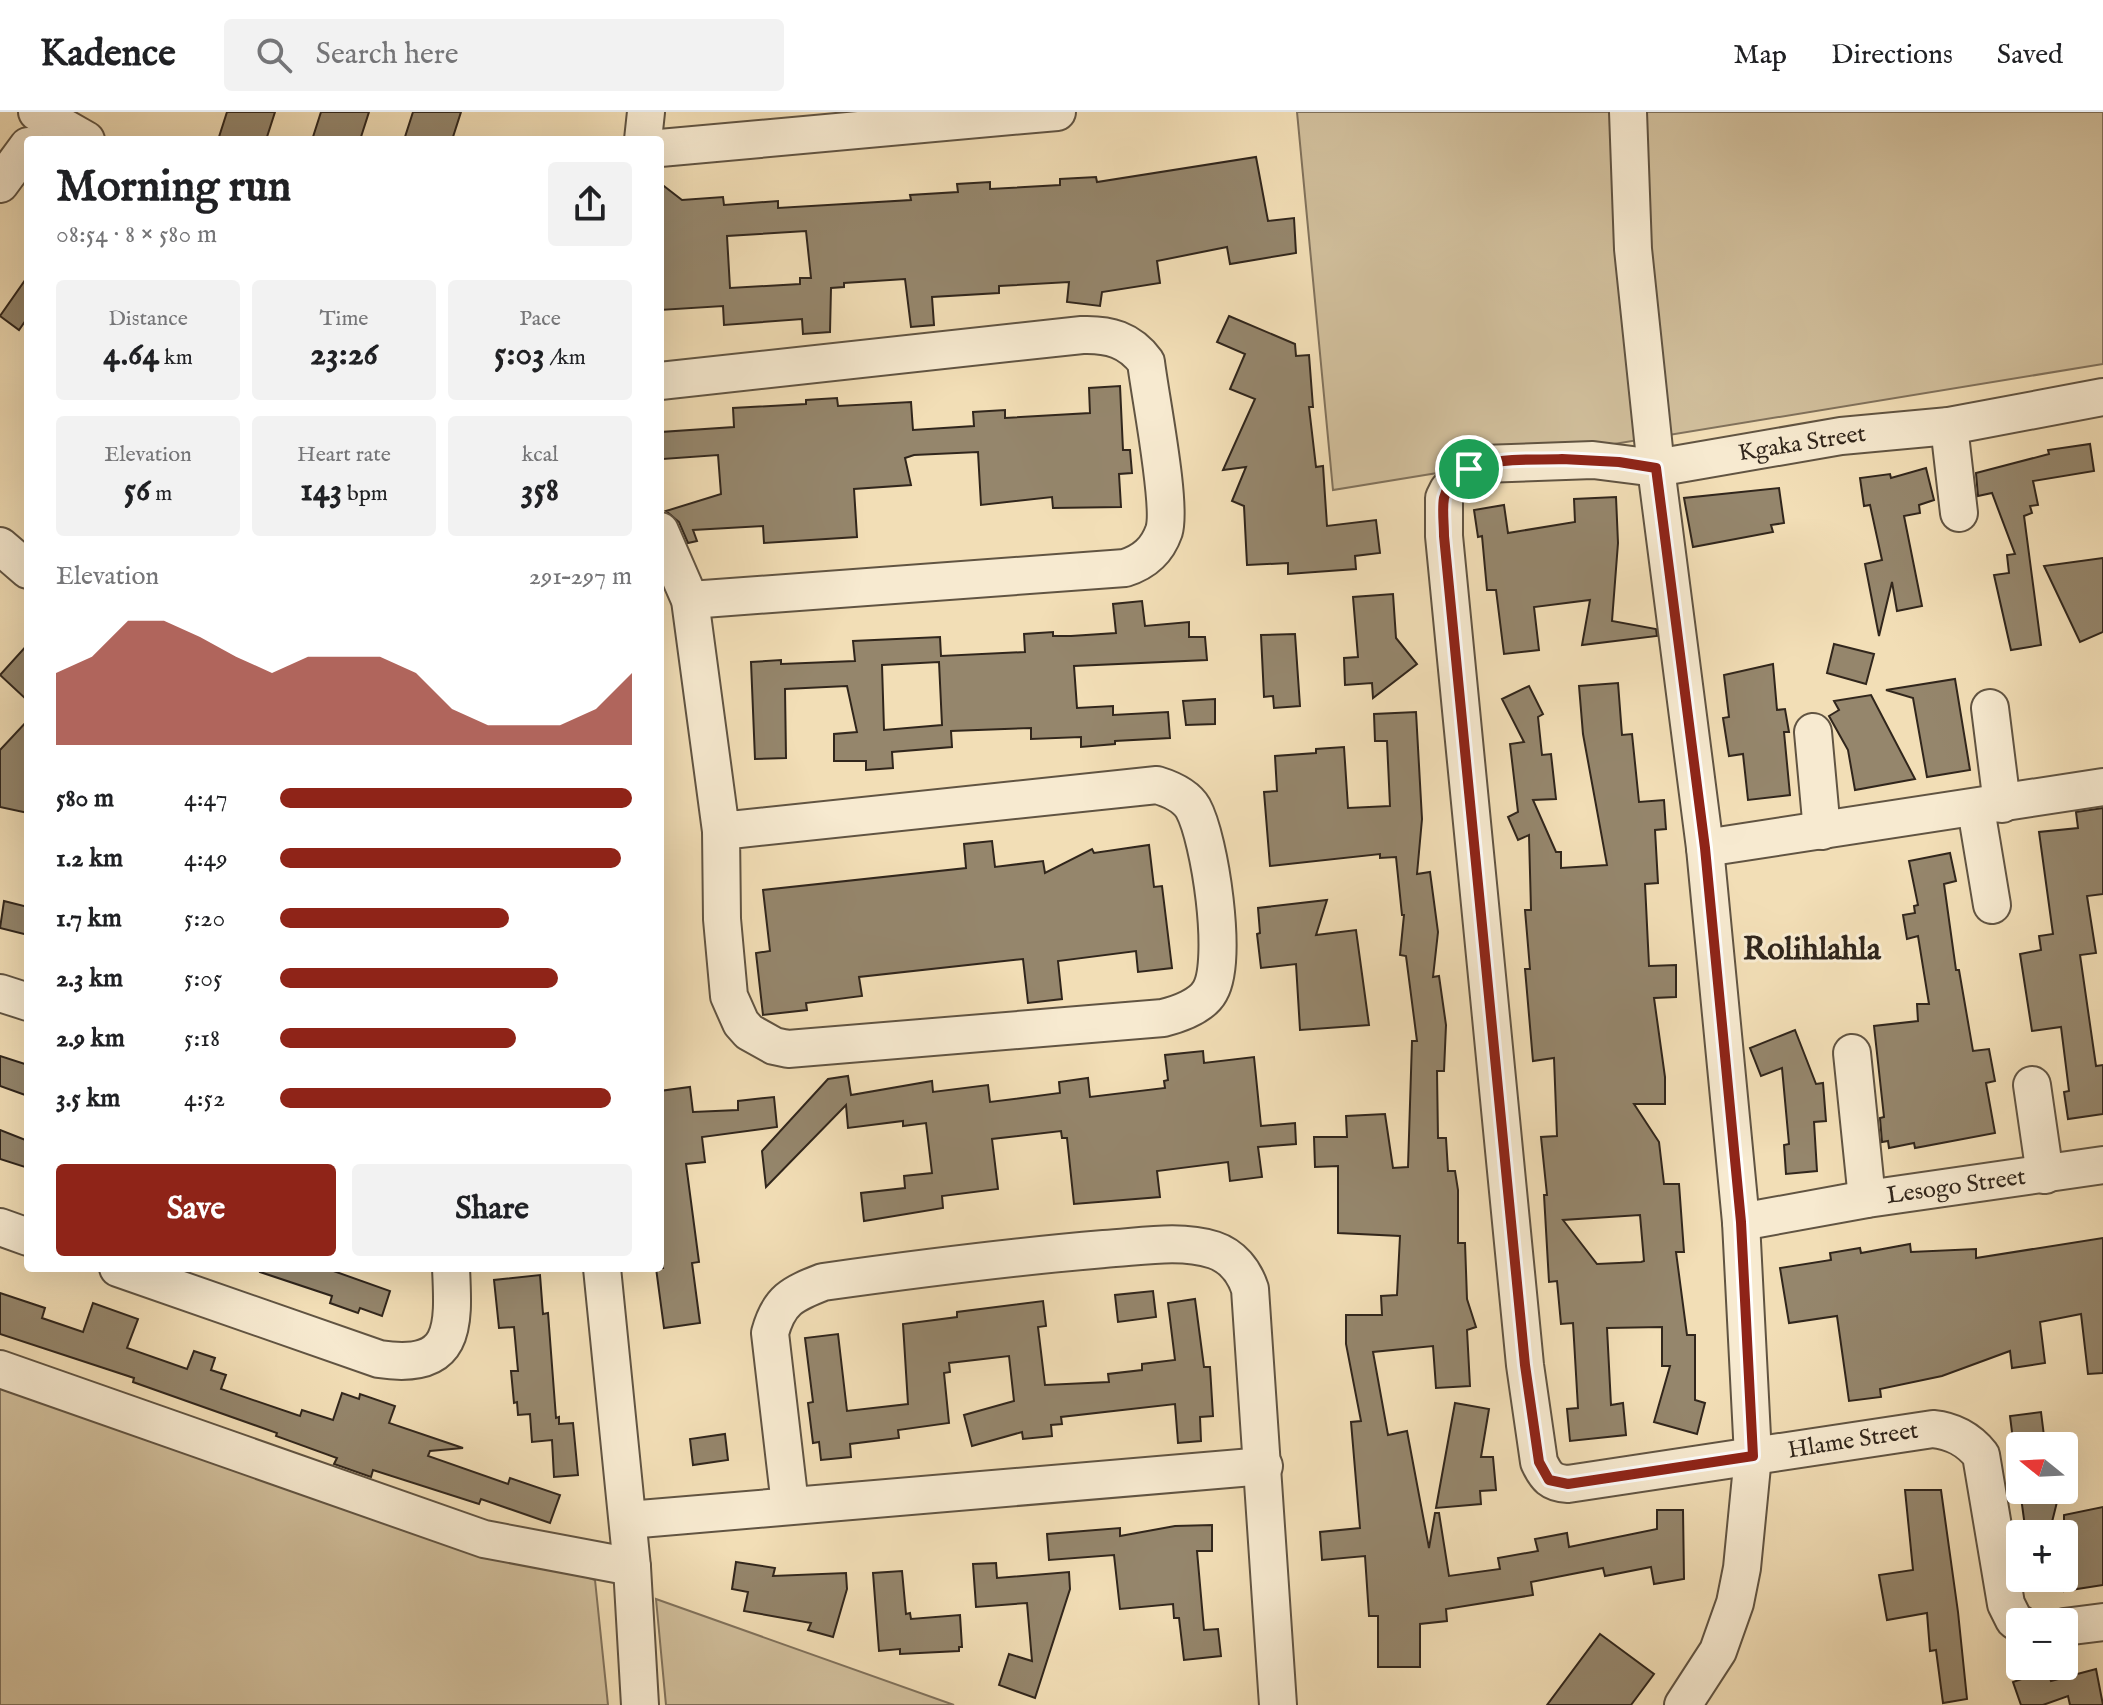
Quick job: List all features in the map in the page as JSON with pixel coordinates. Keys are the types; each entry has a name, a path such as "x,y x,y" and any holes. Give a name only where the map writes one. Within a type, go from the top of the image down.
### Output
{"street":[{"path":"643,136 646,112"},
{"path":"664,148 1057,112"},
{"path":"1628,112 1633,249 1656,468 1705,848 1741,1222 1753,1456 1742,1568 1735,1603 1718,1651 1683,1705"},
{"path":"1630,150 1637,112"},
{"path":"37,129 68,136"},
{"path":"0,184 24,148"},
{"path":"664,381 1097,334 1129,343 1146,362 1166,523 1155,549 1137,565 1125,568 690,600"},
{"name":"Kgaka Street","path":"1568,1484 1549,1480 1539,1462 1525,1365 1444,536 1444,498 1461,474 1482,464 1593,460 1656,468 1841,436 1949,426 2103,397"},
{"path":"1949,426 1959,513"},
{"path":"664,540 690,600 721,831 722,919 729,996 741,1023 749,1032 774,1046 788,1049 1163,1018 1187,1010 1206,997 1215,981 1219,945 1208,861 1200,829 1192,806 1181,795 1157,785 721,831"},
{"path":"1990,708 1992,905"},
{"path":"1813,732 1822,831"},
{"path":"1705,848 2103,787"},
{"path":"0,993 24,1001"},
{"name":"Lesogo Street","path":"1852,1053 1867,1199"},
{"name":"Lesogo Street","path":"2032,1085 2045,1175"},
{"name":"Lesogo Street","path":"1741,1222 1867,1199 2103,1165"},
{"path":"0,1227 24,1236"},
{"path":"790,1505 769,1346 778,1308 801,1290 823,1282 1057,1253 1189,1245 1217,1251 1239,1267 1250,1289 1278,1705"},
{"path":"129,1272 379,1359 400,1362 429,1356 446,1340 453,1321 451,1272"},
{"path":"602,1272 628,1520 640,1705"},
{"path":"0,1369 484,1539 632,1567"},
{"name":"Hlame Street","path":"1568,1484 1933,1429 1959,1435 1981,1455 2012,1608"},
{"path":"628,1520 1264,1466"},
{"path":"2078,1625 2103,1622"}],"shaded area":[{"path":"1297,112 2103,112 2103,364 1333,490"},
{"path":"0,1376 595,1580 608,1705 0,1705"},
{"path":"656,1599 954,1705 666,1705"}],"building":[{"path":"227,112 275,112 267,136 219,136"},
{"path":"321,112 369,112 361,136 313,136"},
{"path":"413,112 461,112 453,136 405,136"},
{"path":"1256,157 1268,221 1294,218 1296,253 1230,264 1227,247 1157,261 1160,283 1102,292 1100,306 1067,302 1069,282 999,286 999,293 932,297 934,325 911,327 905,279 844,283 844,287 831,288 830,332 803,334 802,319 724,325 723,306 664,310 664,186 682,200 723,197 724,205 778,201 778,208 911,200 910,195 958,192 957,184 990,182 990,189 1060,185 1060,179 1096,177 1097,182","holes":["806,231 811,278 800,278 800,284 730,288 727,236"]},
{"path":"24,282 24,323 19,330 0,316"},
{"path":"1229,316 1295,344 1296,356 1309,355 1313,407 1309,407 1316,467 1323,466 1327,526 1376,520 1380,553 1355,556 1356,569 1288,574 1288,563 1247,565 1244,506 1232,501 1246,467 1223,470 1255,399 1230,389 1245,354 1217,342"},
{"path":"1120,386 1123,450 1130,450 1132,473 1119,474 1121,507 1053,508 1052,497 981,505 978,452 914,455 905,458 911,485 854,489 857,537 764,543 763,526 693,530 697,541 688,543 679,522 666,511 721,494 718,455 664,459 664,432 734,427 733,408 806,404 806,400 837,398 838,406 911,402 913,430 974,426 973,412 1005,410 1005,418 1090,413 1089,388"},
{"path":"2090,444 2094,471 2033,481 2038,505 2030,506 2032,513 2024,516 2041,645 2011,650 1994,575 2009,573 2007,555 2015,554 1992,493 1978,496 1976,473 2049,454 2048,450"},
{"path":"1926,468 1934,500 1919,505 1920,513 1904,516 1922,606 1897,611 1892,582 1879,636 1865,564 1882,560 1870,505 1864,506 1860,478 1890,474 1891,478"},
{"path":"1779,488 1784,523 1771,525 1773,532 1693,547 1684,498"},
{"path":"1616,497 1618,543 1612,621 1656,629 1657,636 1582,645 1590,600 1534,607 1539,650 1504,654 1496,590 1487,590 1482,536 1478,537 1474,510 1504,505 1508,533 1575,522 1574,499"},
{"path":"2103,558 2103,632 2080,642 2044,566"},
{"path":"1393,594 1396,638 1417,664 1373,698 1372,683 1345,685 1344,658 1358,657 1353,597"},
{"path":"1142,601 1145,626 1189,622 1189,637 1205,637 1207,660 1074,666 1077,708 1113,706 1113,715 1168,712 1170,738 1115,741 1115,744 1081,747 1081,737 1031,739 1031,728 951,731 952,747 892,752 893,768 866,770 866,761 834,761 834,734 857,732 847,686 785,689 786,758 755,759 751,662 855,661 853,641 940,637 941,656 1025,652 1024,634 1053,632 1053,636 1071,636 1116,633 1113,604","holes":["939,662 942,725 884,730 882,665"]},
{"path":"1295,634 1300,706 1274,708 1273,696 1264,697 1261,635"},
{"path":"1834,644 1874,654 1866,684 1827,673"},
{"path":"24,648 24,697 0,675"},
{"path":"1773,664 1777,710 1785,709 1789,732 1784,732 1790,795 1748,800 1743,754 1729,756 1723,718 1729,717 1724,675"},
{"path":"1955,679 1970,770 1927,777 1913,698 1886,690"},
{"path":"1618,683 1622,735 1632,734 1639,802 1664,800 1666,829 1655,830 1658,883 1645,884 1649,966 1676,965 1676,997 1654,998 1665,1077 1665,1104 1634,1104 1659,1142 1664,1184 1679,1184 1684,1252 1676,1252 1687,1335 1695,1335 1695,1400 1705,1403 1697,1434 1654,1422 1670,1366 1662,1366 1662,1327 1607,1328 1611,1405 1623,1403 1626,1435 1570,1441 1567,1409 1578,1408 1573,1323 1561,1324 1557,1281 1549,1282 1544,1195 1547,1195 1541,1137 1557,1136 1554,1058 1533,1061 1525,969 1530,969 1525,910 1531,910 1529,835 1518,840 1508,817 1518,812 1510,744 1524,742 1502,699 1529,686 1543,714 1538,717 1542,755 1551,754 1556,799 1533,800 1556,852 1561,852 1561,868 1607,865 1583,734 1579,686","holes":["1640,1215 1644,1261 1597,1264 1563,1220"]},
{"path":"1871,695 1915,779 1855,790 1848,750 1829,716 1839,710 1834,701"},
{"path":"1215,699 1215,724 1186,725 1183,701"},
{"path":"1416,712 1422,819 1417,874 1430,872 1438,932 1433,977 1439,976 1446,1025 1444,1071 1437,1071 1438,1138 1446,1138 1448,1171 1455,1171 1458,1243 1465,1243 1467,1299 1476,1327 1467,1330 1470,1386 1436,1388 1433,1346 1373,1352 1388,1435 1407,1431 1429,1548 1435,1513 1439,1513 1449,1576 1500,1569 1498,1558 1538,1551 1535,1539 1567,1533 1569,1547 1657,1529 1657,1510 1683,1510 1684,1579 1654,1584 1651,1567 1605,1576 1603,1568 1531,1582 1533,1595 1446,1609 1447,1621 1420,1624 1420,1667 1378,1667 1378,1616 1369,1616 1365,1556 1322,1560 1320,1532 1360,1528 1351,1422 1361,1421 1346,1344 1346,1315 1382,1315 1381,1296 1397,1295 1400,1236 1338,1233 1338,1166 1315,1167 1314,1137 1347,1137 1346,1116 1385,1114 1393,1168 1408,1167 1412,1041 1417,1041 1406,956 1400,955 1404,915 1396,857 1380,858 1380,854 1270,866 1264,792 1277,791 1275,756 1344,747 1348,808 1390,806 1387,741 1375,741 1374,714"},
{"path":"24,724 24,812 0,807 0,750"},
{"path":"2103,808 2103,894 2087,896 2096,953 2080,955 2096,1066 2103,1065 2103,1114 2068,1119 2064,1092 2069,1091 2061,1027 2032,1031 2020,954 2041,950 2039,936 2053,934 2039,832 2078,828 2076,812"},
{"path":"992,841 995,867 1043,861 1045,873 1092,849 1094,853 1149,845 1154,887 1162,886 1172,968 1138,972 1136,951 1058,961 1062,999 1028,1003 1023,959 859,977 862,996 806,1003 807,1010 763,1015 756,953 770,951 763,890 966,868 964,844"},
{"path":"1950,853 1956,881 1944,884 1956,970 1959,970 1973,1051 1989,1049 1995,1081 1986,1083 1995,1133 1915,1148 1914,1143 1889,1148 1888,1141 1882,1142 1880,1118 1884,1117 1874,1026 1918,1021 1917,1004 1929,1004 1918,936 1907,939 1903,915 1915,913 1914,906 1918,905 1909,861"},
{"path":"1327,900 1316,935 1356,930 1369,1025 1300,1030 1296,964 1261,968 1258,908"},
{"path":"4,901 24,906 24,934 0,928"},
{"path":"1795,1030 1816,1084 1823,1083 1826,1121 1814,1122 1817,1171 1786,1174 1784,1145 1789,1144 1782,1068 1761,1076 1750,1048"},
{"path":"1203,1051 1204,1063 1254,1057 1261,1126 1295,1123 1296,1144 1258,1147 1262,1177 1230,1181 1228,1162 1157,1171 1160,1197 1074,1204 1067,1138 1062,1138 1061,1131 992,1139 998,1189 942,1196 943,1208 864,1221 861,1193 905,1188 904,1176 932,1173 926,1123 903,1126 903,1121 848,1128 846,1105 766,1187 762,1151 828,1079 848,1076 851,1095 932,1081 933,1092 988,1085 990,1102 1060,1093 1059,1082 1088,1078 1090,1097 1165,1088 1164,1081 1168,1080 1165,1055"},
{"path":"0,1056 24,1064 24,1095 0,1086"},
{"path":"690,1087 693,1112 738,1110 738,1101 774,1097 777,1127 702,1137 705,1162 686,1164 699,1262 692,1263 700,1323 664,1328 657,1272 664,1272 664,1090"},
{"path":"0,1130 24,1139 24,1167 0,1159"},
{"path":"2103,1238 2103,1373 2088,1374 2081,1314 2040,1322 2045,1363 2012,1368 2010,1351 1942,1376 1880,1389 1881,1397 1849,1401 1837,1316 1789,1323 1780,1268 1831,1260 1830,1253 1860,1248 1861,1253 1910,1244 1911,1252 1976,1249 1976,1258"},
{"path":"260,1272 336,1272 390,1291 382,1316 360,1308 358,1313 330,1303 332,1296"},
{"path":"540,1275 543,1314 548,1313 556,1418 559,1417 559,1424 573,1423 578,1475 554,1477 552,1440 532,1442 530,1414 518,1415 517,1402 514,1403 511,1371 518,1371 514,1327 499,1328 494,1280"},
{"path":"1153,1291 1156,1317 1118,1322 1115,1295"},
{"path":"0,1293 45,1308 42,1318 83,1332 93,1303 138,1319 127,1348 187,1369 194,1351 215,1358 211,1370 226,1375 221,1389 300,1416 302,1410 333,1420 342,1393 359,1399 360,1394 395,1406 389,1423 463,1448 430,1451 428,1456 508,1484 510,1478 560,1495 550,1523 481,1499 479,1504 373,1470 371,1477 334,1464 337,1458 276,1436 277,1433 133,1382 134,1378 0,1334"},
{"path":"1195,1299 1204,1367 1210,1367 1213,1416 1200,1417 1201,1441 1178,1443 1175,1404 1061,1417 1062,1424 1051,1425 1052,1436 1023,1439 1022,1432 972,1446 964,1415 1014,1401 1009,1356 949,1363 950,1372 944,1373 949,1423 898,1430 899,1438 850,1444 851,1457 821,1460 819,1442 813,1443 808,1403 813,1402 805,1338 838,1334 847,1411 908,1404 903,1324 957,1317 957,1312 1043,1301 1046,1326 1038,1327 1045,1385 1109,1382 1108,1374 1142,1370 1142,1364 1175,1360 1168,1303"},
{"path":"1455,1403 1489,1409 1481,1457 1493,1457 1496,1490 1480,1491 1481,1504 1436,1508"},
{"path":"2041,1412 2044,1432 2012,1432 2010,1416"},
{"path":"725,1434 728,1460 693,1465 690,1439"},
{"path":"1905,1490 1941,1490 1967,1699 1943,1703 1936,1650 1930,1651 1927,1613 1887,1620 1879,1575 1913,1570"},
{"path":"2022,1504 2056,1504 2052,1520 2024,1520"},
{"path":"2103,1507 2103,1585 2078,1589 2078,1520 2064,1520 2064,1515"},
{"path":"1212,1525 1212,1551 1197,1551 1204,1630 1218,1629 1221,1656 1184,1660 1179,1618 1174,1618 1173,1604 1120,1609 1114,1555 1049,1560 1047,1534 1120,1528 1120,1536 1175,1526"},
{"path":"736,1562 775,1568 773,1576 846,1573 847,1589 833,1637 808,1630 811,1623 744,1611 748,1592 732,1589"},
{"path":"996,1563 997,1578 1069,1572 1070,1589 1035,1698 999,1685 1009,1654 1032,1661 1027,1603 976,1607 973,1564"},
{"path":"902,1571 906,1614 910,1613 911,1619 960,1615 962,1647 959,1651 900,1654 900,1649 879,1651 873,1573"},
{"path":"1600,1634 1654,1674 1631,1705 1547,1705"},
{"path":"2096,1669 2103,1705 2070,1705 2068,1696 2043,1705 2021,1705 2013,1682 2078,1680 2078,1674"}],"district":[{"name":"Rolihlahla","path":"1812,950"}],"route":[{"path":"1562,459 1619,462 1656,468 1705,848 1741,1222 1753,1456 1568,1484 1549,1480 1539,1462 1525,1365 1444,536 1444,498 1461,474 1469,469 1482,464 1562,459"}]}
